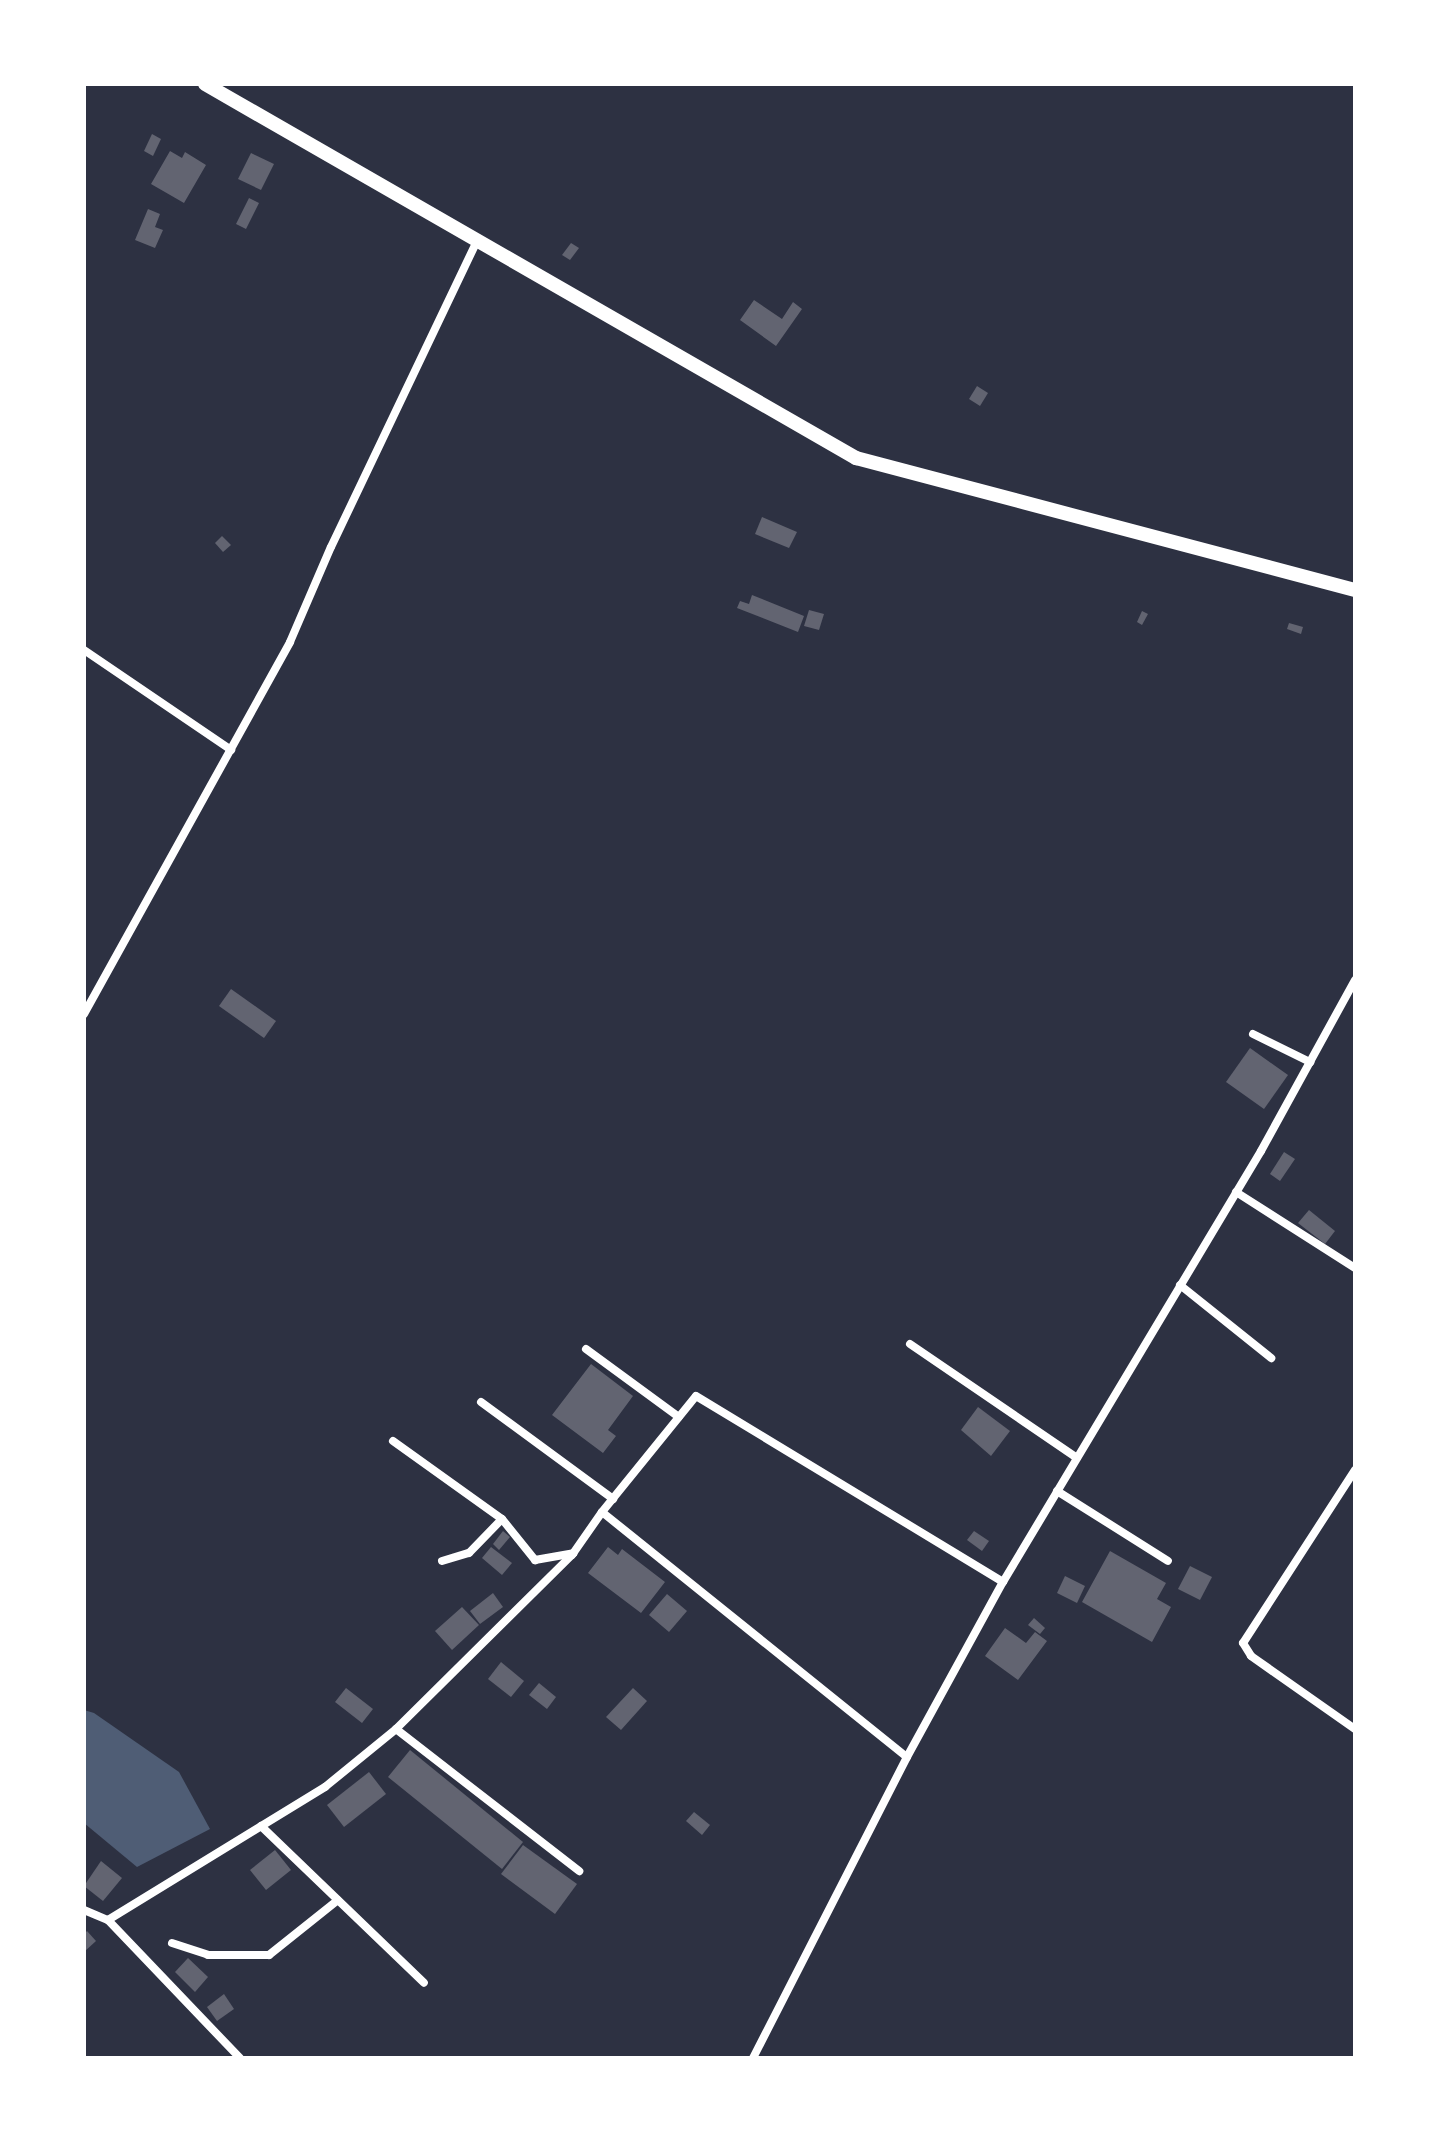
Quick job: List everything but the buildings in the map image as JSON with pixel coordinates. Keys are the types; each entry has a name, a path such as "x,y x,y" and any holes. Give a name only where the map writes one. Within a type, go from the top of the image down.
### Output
{"main road":[{"path":"205,84 856,458 1355,590"}],"street":[{"path":"84,1014 290,642 331,547 478,239"},
{"path":"84,650 231,750"},
{"path":"753,2058 907,1757 1003,1582 1236,1192 1355,980"},
{"path":"1253,1034 1310,1062"},
{"path":"1236,1192 1355,1268"},
{"path":"1180,1285 1271,1358"},
{"path":"910,1344 1077,1458"},
{"path":"586,1349 679,1417"},
{"path":"108,1920 325,1787 396,1729 574,1553 602,1512 696,1396 1003,1582"},
{"path":"481,1402 613,1499"},
{"path":"393,1441 502,1519 535,1560 574,1553"},
{"path":"1355,1470 1243,1643 1251,1656 1355,1729"},
{"path":"1057,1491 1168,1561"},
{"path":"602,1512 907,1757"},
{"path":"442,1561 469,1553 502,1519"},
{"path":"396,1729 579,1871"},
{"path":"261,1826 424,1983"},
{"path":"172,1943 208,1955 269,1955 338,1900"},
{"path":"84,1910 108,1920 240,2058"}],"water":[{"path":"84,1710 94,1713 179,1772 210,1829 137,1867 84,1823"}]}
